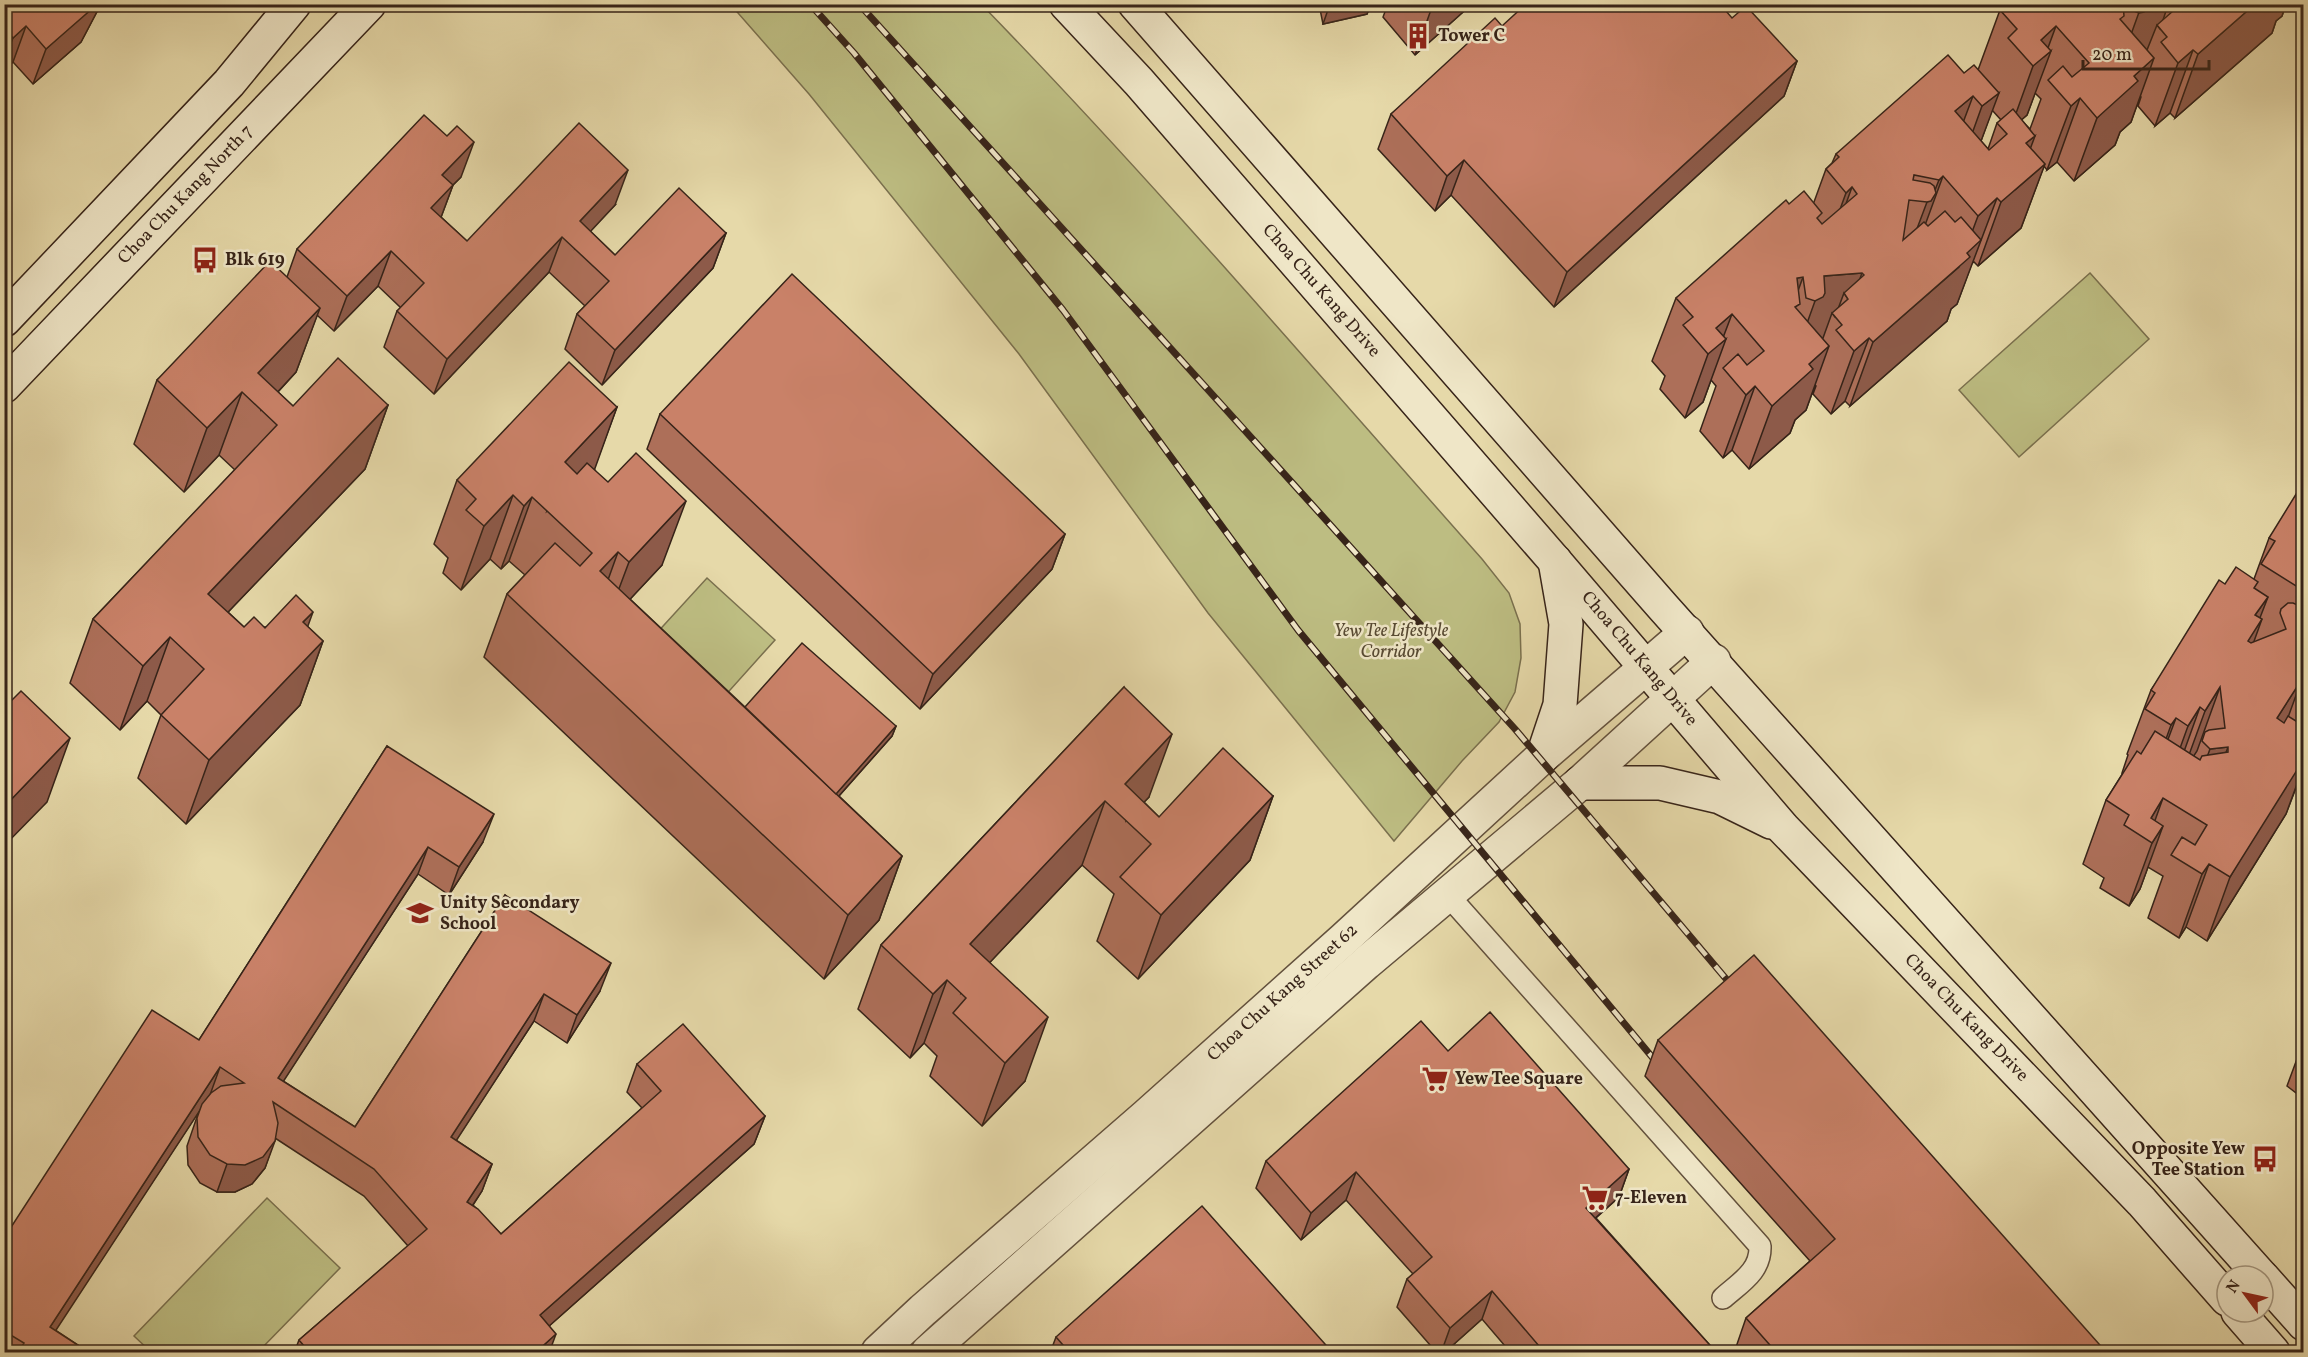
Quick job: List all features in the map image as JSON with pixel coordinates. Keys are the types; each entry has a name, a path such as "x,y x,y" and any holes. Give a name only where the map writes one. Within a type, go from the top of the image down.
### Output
{"main road":[{"path":"4,320 229,83 294,4"},
{"name":"Choa Chu Kang North 7","path":"4,386 369,4"},
{"name":"Choa Chu Kang Drive","path":"1066,4 1139,82 1783,828 2142,1202 2215,1285"},
{"path":"1135,4 1360,263 2250,1264"},
{"path":"1543,756 1560,705 1566,624 1554,560"},
{"name":"Choa Chu Kang Street 62","path":"878,1353 923,1310 1137,1124 1336,946 1543,756 1687,632"},
{"name":"Choa Chu Kang Street 62","path":"928,1353 1446,893 1580,783 1714,661"},
{"path":"1580,783 1660,783 1720,797 1783,828"},
{"path":"2275,1292 2304,1324"},
{"path":"2248,1324 2273,1353"}],"lane":[{"path":"1446,893 1760,1246 1760,1259 1752,1272 1723,1298"}],"green space":[{"name":"Yew Tee Lifestyle Corridor","path":"731,5 982,5 1173,209 1482,559 1509,593 1520,624 1521,658 1515,692 1499,722 1462,761 1394,841 1208,613 1019,354 809,94"},
{"path":"2090,273 2149,339 2019,457 1959,390"},
{"path":"707,578 775,640 722,699 654,636"},
{"path":"267,1198 340,1268 258,1352 151,1352 134,1336"}],"building":[{"path":"4,4 95,4 46,49 26,26 13,38 7,32 4,34"},
{"path":"1526,4 1720,4 1732,18 1746,6 1797,61 1567,272 1464,160 1447,176 1391,114 1495,18 1502,26"},
{"path":"2007,4 2123,4 2124,16 2120,19 2154,58 2134,76 2138,81 2097,118 2080,98 2071,106 2048,80 2063,66 2072,77 2089,63 2056,26 2041,40 2051,51 2033,66 2008,38 2017,29 2000,10"},
{"path":"2130,4 2149,5 2144,12 2139,13 2131,10"},
{"path":"2169,4 2255,4 2198,54 2193,50 2178,63 2161,42 2167,37 2157,25 2173,11"},
{"path":"1948,55 1964,73 1974,65 1999,93 1982,106 1973,96 1955,111 1989,150 2007,134 1997,123 2013,109 2035,136 2026,143 2045,164 2001,202 1997,198 1978,216 1943,176 1939,180 1914,175 1913,180 1930,183 1934,186 1936,193 1931,201 1909,200 1903,240 1924,222 1928,226 1945,211 1955,222 1961,217 1981,240 1967,253 1970,257 1873,342 1869,338 1854,351 1836,330 1842,325 1832,313 1848,299 1844,293 1864,275 1862,273 1824,276 1825,293 1823,297 1815,301 1806,298 1803,277 1797,278 1800,304 1795,307 1829,346 1809,364 1813,369 1772,406 1755,386 1746,395 1723,368 1738,354 1747,365 1764,351 1732,314 1716,328 1726,339 1708,354 1683,325 1693,317 1676,298 1786,200 1789,204 1804,191 1822,213 1817,218 1822,224 1857,194 1852,187 1846,193 1826,169 1839,157 1836,154"},
{"path":"424,115 447,136 457,126 474,142 442,175 453,185 431,208 467,241 579,123 628,170 580,221 615,255 679,188 726,233 615,350 577,314 609,281 562,237 447,359 397,311 424,283 391,251 347,296 297,249"},
{"path":"270,261 320,308 258,373 293,406 338,358 388,405 208,594 244,627 254,617 265,628 296,595 313,612 303,622 323,641 209,760 161,715 204,669 170,637 143,666 93,619 277,425 242,392 207,428 157,380"},
{"path":"792,274 1065,534 933,674 660,414"},
{"path":"569,362 617,407 565,462 577,474 587,463 608,482 636,453 686,501 629,562 618,552 600,571 902,856 848,915 507,594 555,543 580,566 592,553 532,497 524,506 513,495 484,526 466,510 476,499 457,480"},
{"path":"2298,491 2304,494 2304,591 2261,564 2275,541 2269,538"},
{"path":"2236,567 2258,582 2254,588 2268,597 2255,615 2262,619 2248,641 2251,643 2286,629 2280,613 2288,603 2300,606 2304,617 2304,680 2302,679 2277,718 2284,723 2288,716 2304,726 2304,759 2230,877 2209,864 2202,874 2171,855 2182,837 2195,845 2207,825 2163,798 2151,818 2163,826 2152,843 2124,825 2129,815 2106,800 2137,751 2141,754 2155,731 2200,760 2202,756 2228,752 2228,747 2210,749 2202,741 2205,732 2225,728 2220,687 2205,711 2200,707 2188,726 2176,718 2171,725 2145,709 2155,693 2151,690 2219,580 2225,584"},
{"path":"802,643 896,726 836,794 745,707"},
{"path":"1124,687 1172,734 1125,784 1159,817 1223,748 1273,796 1161,915 1120,877 1151,844 1105,801 970,944 1048,1017 1005,1063 953,1013 966,998 947,980 933,994 881,945"},
{"path":"21,691 70,738 4,807 4,708"},
{"path":"387,746 494,814 459,867 428,847 278,1078 355,1127 505,895 611,963 577,1015 544,994 451,1137 492,1164 467,1202 478,1209 501,1234 661,1091 637,1064 683,1024 765,1116 540,1315 556,1334 535,1353 310,1353 299,1340 427,1229 374,1169 273,1102 278,1123 275,1141 263,1157 245,1165 227,1164 210,1155 198,1137 197,1118 202,1104 221,1086 244,1083 220,1067 50,1327 90,1353 18,1353 24,1343 4,1331 4,1238 152,1010 199,1040"},
{"path":"1754,955 2107,1353 1777,1353 1746,1318 1835,1239 1658,1040"},
{"path":"1490,1012 1629,1169 1586,1208 1717,1353 1545,1353 1492,1291 1450,1328 1407,1279 1432,1257 1356,1172 1311,1213 1266,1161 1421,1021 1448,1051"},
{"path":"1202,1206 1333,1353 1070,1353 1056,1337"}],"railway":[{"path":"810,4 854,53 1063,310 1298,630 1662,1069"},
{"path":"859,4 1515,729 1738,993"}],"place":[{"name":"Tower C","path":"1418,36"},
{"name":"Blk 619","path":"205,260"},
{"name":"Unity Secondary School","path":"420,913"},
{"name":"Yew Tee Square","path":"1435,1079"},
{"name":"Opposite Yew Tee Station","path":"2265,1159"},
{"name":"7-Eleven","path":"1595,1198"}]}
